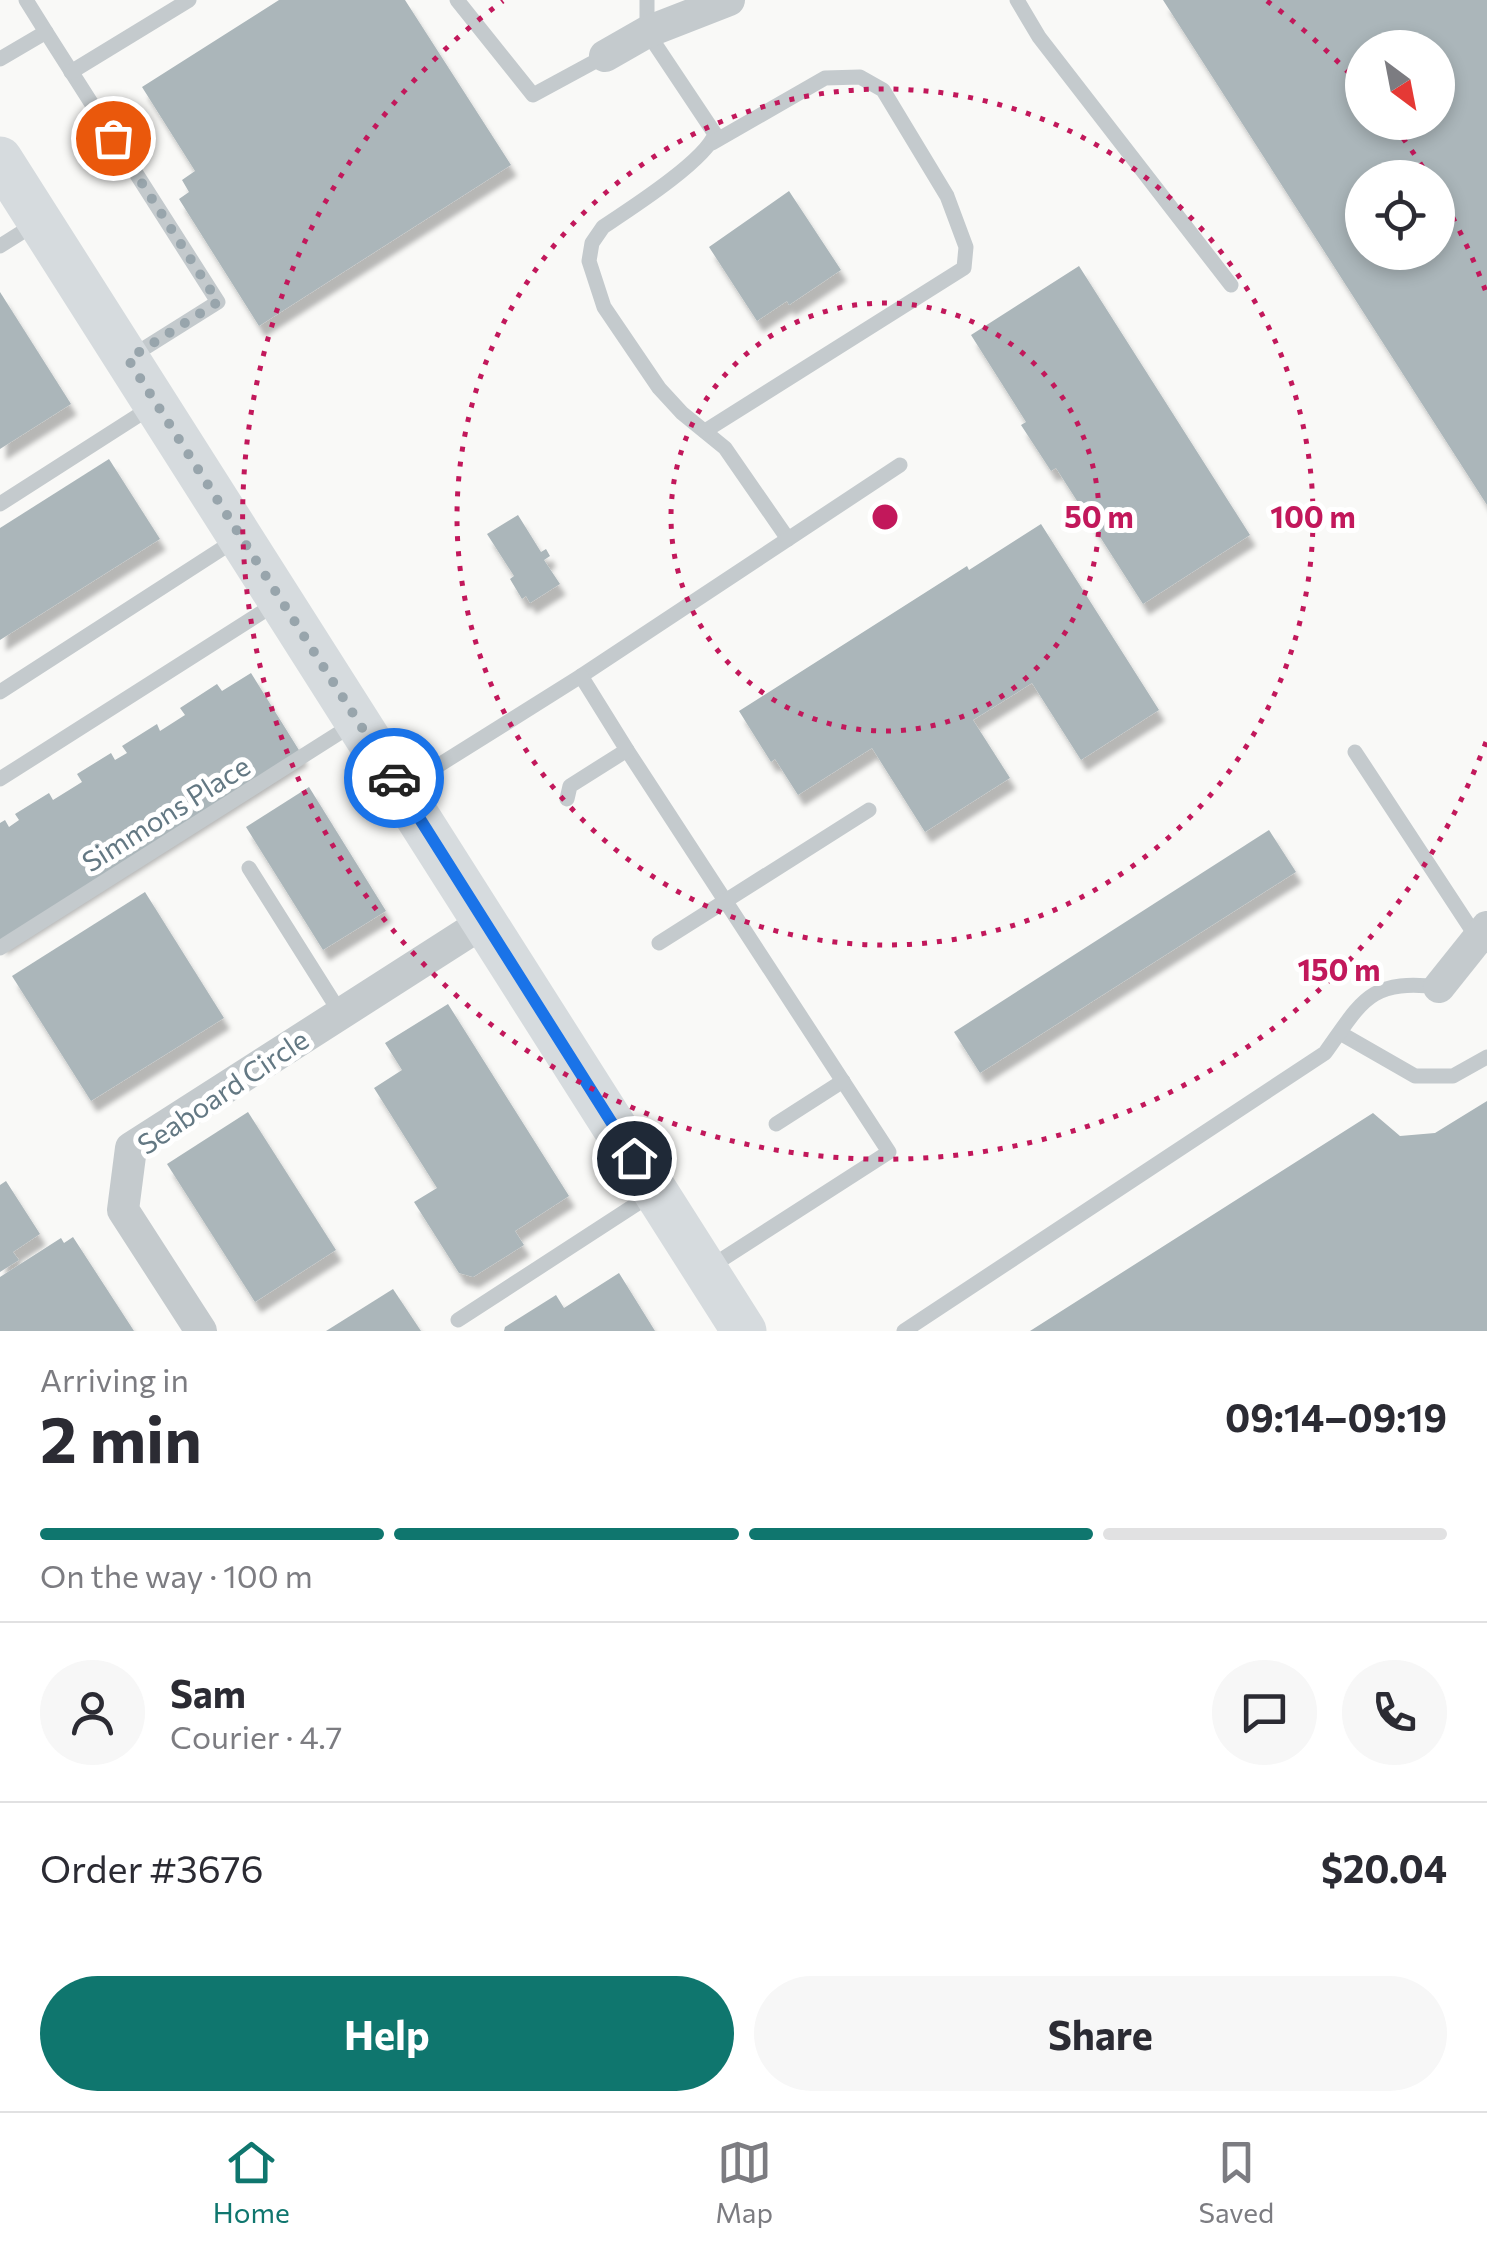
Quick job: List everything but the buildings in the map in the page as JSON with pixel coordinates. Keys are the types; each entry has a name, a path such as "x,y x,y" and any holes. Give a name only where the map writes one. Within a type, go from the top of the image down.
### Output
{"street":[{"path":"605,56 647,16 729,0"},
{"path":"2,167 359,721 744,1331"},
{"name":"Seaboard Circle","path":"201,1331 123,1210 131,1148 484,922"},
{"path":"1439,987 1482,932"}],"lane":[{"path":"26,0 218,302 128,359"},
{"path":"72,72 189,0"},
{"path":"457,0 533,95 605,56"},
{"path":"1017,0 1039,37 1231,284"},
{"path":"647,16 713,128 712,143"},
{"path":"0,60 46,32"},
{"path":"705,430 964,268 966,247 948,196 883,90 860,76 825,78 712,143 603,227 592,243 588,261 604,307 659,388 724,448 788,539"},
{"path":"0,246 40,221"},
{"path":"0,504 156,404"},
{"path":"401,789 581,676 900,465"},
{"path":"0,692 241,537"},
{"path":"0,779 281,600"},
{"path":"581,676 889,1152 705,1270"},
{"name":"Simmons Place","path":"0,948 359,721"},
{"path":"566,798 570,786 627,750"},
{"path":"1355,752 1482,932"},
{"path":"659,943 869,810"},
{"path":"249,868 341,1014"},
{"path":"904,1331 1326,1053 1366,996 1403,983 1439,987"},
{"path":"1340,1033 1415,1076 1453,1076 1487,1057"},
{"path":"776,1124 843,1081"},
{"path":"458,1320 655,1192"}],"way so far":[{"path":"113,138 218,302 128,359 394,778"}],"route":[{"path":"394,778 634,1158"}]}
